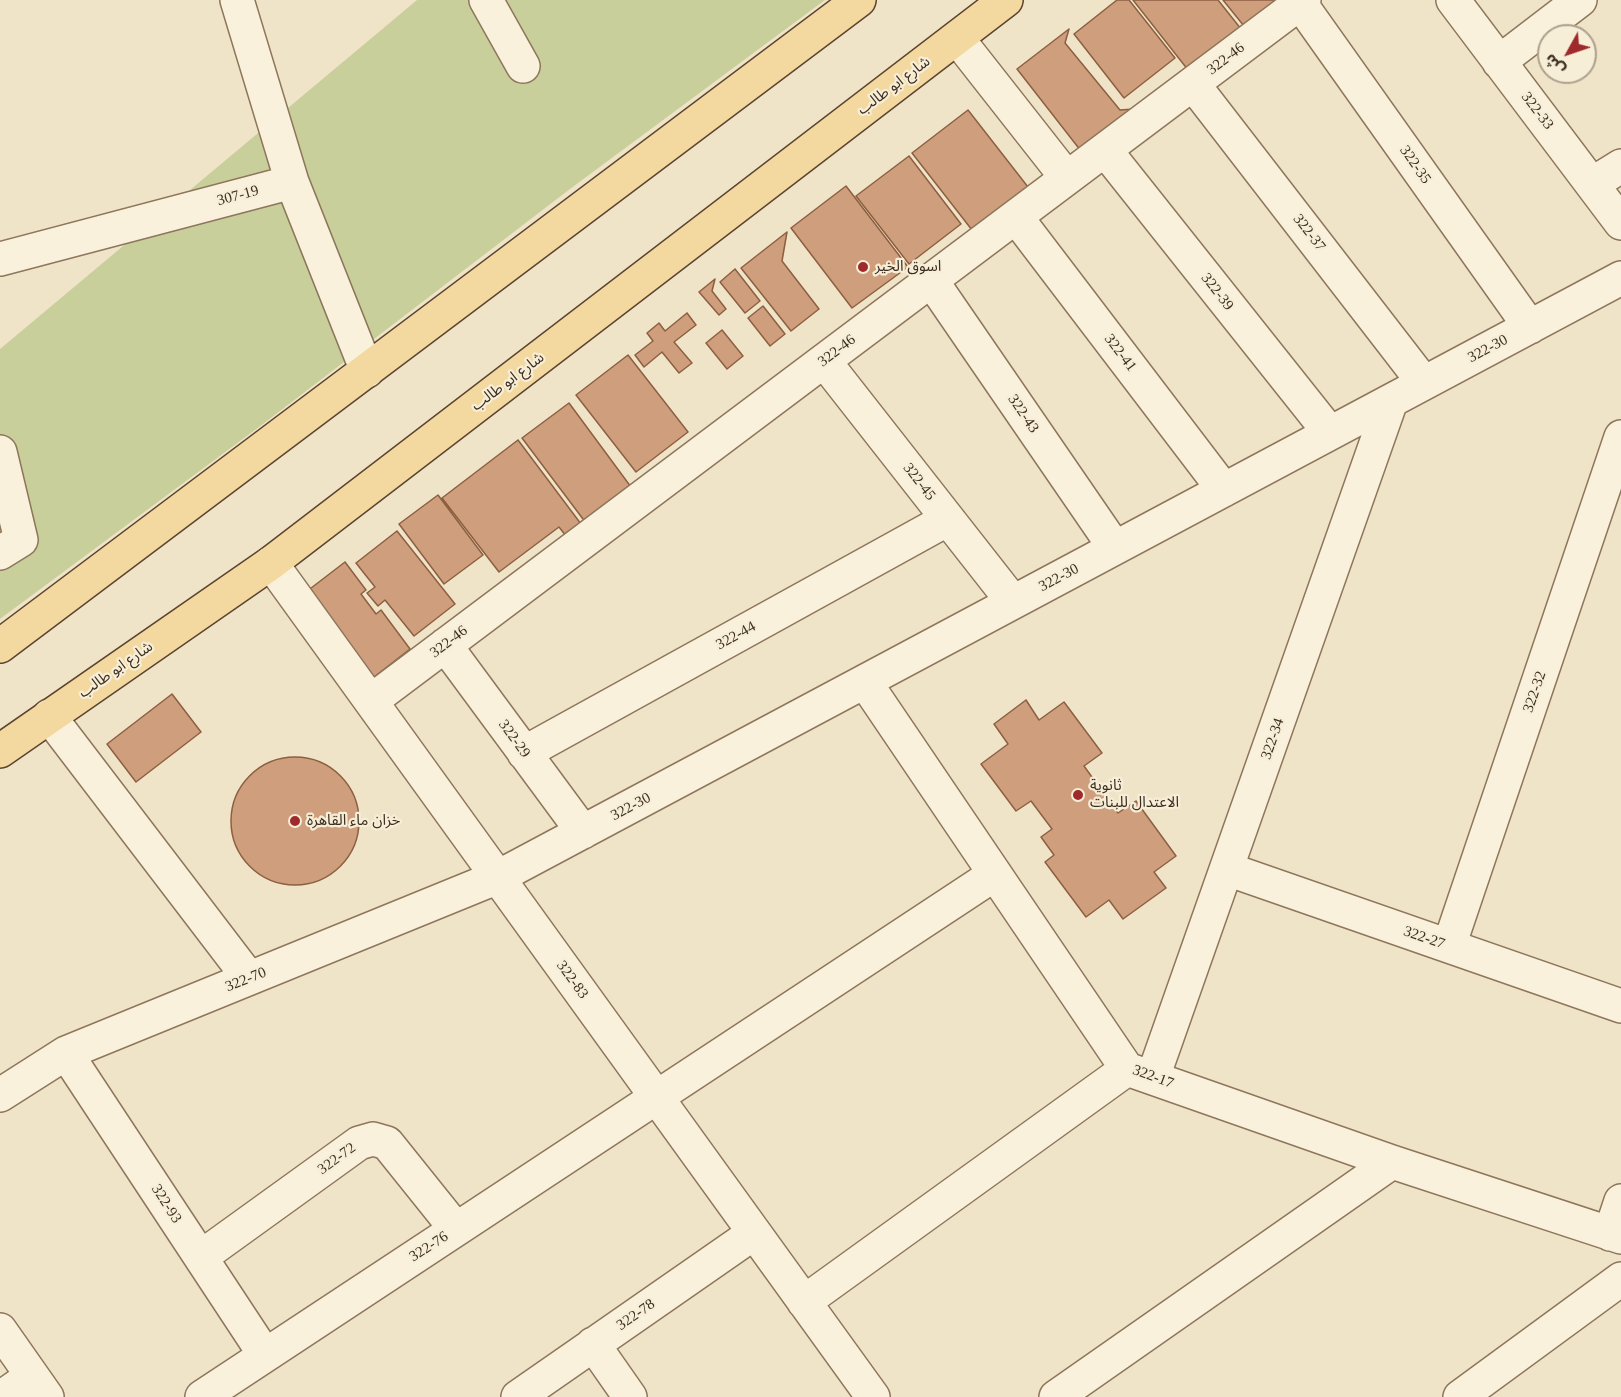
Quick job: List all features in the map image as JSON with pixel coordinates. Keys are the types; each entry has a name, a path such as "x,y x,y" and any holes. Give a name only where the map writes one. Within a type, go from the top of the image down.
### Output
{"main road":[{"path":"0,646 859,0"},
{"name":"شارع ابو طالب","path":"0,751 271,563 1006,0"}],"street":[{"path":"237,0 292,182 367,371"},
{"path":"486,0 523,66"},
{"name":"322-33","path":"1453,0 1621,223"},
{"path":"1499,62 1580,0"},
{"name":"322-46","path":"370,701 1302,2"},
{"name":"322-35","path":"1302,2 1530,327"},
{"path":"957,38 1067,178"},
{"name":"322-37","path":"1193,84 1424,383"},
{"name":"322-39","path":"1105,150 1330,434"},
{"path":"1592,184 1621,166"},
{"name":"307-19","path":"0,259 292,182"},
{"name":"322-41","path":"1016,217 1224,490"},
{"name":"322-30","path":"498,878 1621,278"},
{"name":"322-43","path":"931,280 1115,548"},
{"name":"322-45","path":"824,361 1013,603"},
{"name":"322-34","path":"1140,1073 1227,870 1391,401"},
{"name":"322-32","path":"1449,946 1621,437"},
{"path":"0,453 21,540 0,554"},
{"name":"322-44","path":"524,753 948,519"},
{"name":"322-83","path":"271,563 873,1397"},
{"name":"322-29","path":"445,645 583,832"},
{"name":"322-17","path":"865,682 995,874 1140,1073 1392,1162 1616,1236"},
{"path":"49,716 249,978"},
{"name":"322-27","path":"1227,870 1621,1006"},
{"name":"322-76","path":"202,1397 995,874"},
{"name":"322-70","path":"0,1095 66,1053 498,878"},
{"name":"322-93","path":"66,1053 265,1355"},
{"path":"804,1302 1140,1073"},
{"name":"322-72","path":"201,1257 359,1143 373,1138 387,1143 456,1229"},
{"path":"1056,1397 1392,1162"},
{"path":"1616,1236 1621,1201"},
{"name":"322-78","path":"518,1397 754,1233"},
{"path":"1460,1397 1621,1280"},
{"path":"0,1330 39,1387 2,1397"},
{"path":"593,1344 630,1397"}],"green space":[{"path":"417,0 825,0 570,189 263,424 0,619 0,349"}],"building":[{"path":"1117,0 1129,0 1175,58 1124,98 1074,34"},
{"path":"1133,0 1218,0 1245,34 1192,75"},
{"path":"1223,0 1276,0 1244,26"},
{"path":"1069,29 1065,43 1120,110 1134,109 1081,151 1017,69"},
{"path":"968,110 1028,187 972,230 912,153"},
{"path":"909,156 961,224 909,264 856,196"},
{"path":"846,186 908,267 852,308 791,228"},
{"path":"787,232 782,261 819,309 791,331 741,268"},
{"path":"735,269 760,301 745,313 720,282"},
{"path":"715,279 712,291 726,309 719,315 699,292"},
{"path":"763,306 785,334 770,346 748,318"},
{"path":"687,313 696,325 674,342 692,363 679,373 662,352 644,367 635,355 653,341 647,333 659,323 665,331"},
{"path":"722,330 743,356 727,369 706,343"},
{"path":"628,355 688,432 636,472 576,395"},
{"path":"569,403 631,487 589,527 522,438"},
{"path":"518,440 581,524 566,536 559,527 499,572 442,498"},
{"path":"438,495 483,555 444,584 399,524"},
{"path":"397,531 455,604 414,636 385,600 378,606 367,593 375,587 356,563"},
{"path":"345,562 366,590 361,594 376,614 381,610 410,649 369,681 302,595"},
{"path":"172,694 201,732 136,782 107,744"},
{"path":"1026,700 1039,720 1064,702 1102,753 1084,766 1118,813 1136,801 1176,856 1154,872 1166,888 1123,919 1109,900 1086,917 1045,862 1054,855 1041,837 1052,829 1031,801 1016,811 981,764 1008,744 994,724"},
{"name":"خزان ماء القاهرة","path":"295,757 319,762 340,776 354,797 359,821 354,845 340,866 319,880 295,885 271,880 250,866 236,845 231,821 236,797 250,776 271,762"}],"place":[{"name":"اسوق الخير","path":"863,267"},
{"name":"ثانوية الاعتدال للبنات","path":"1078,795"},
{"name":"خزان ماء القاهرة","path":"295,821"}]}
